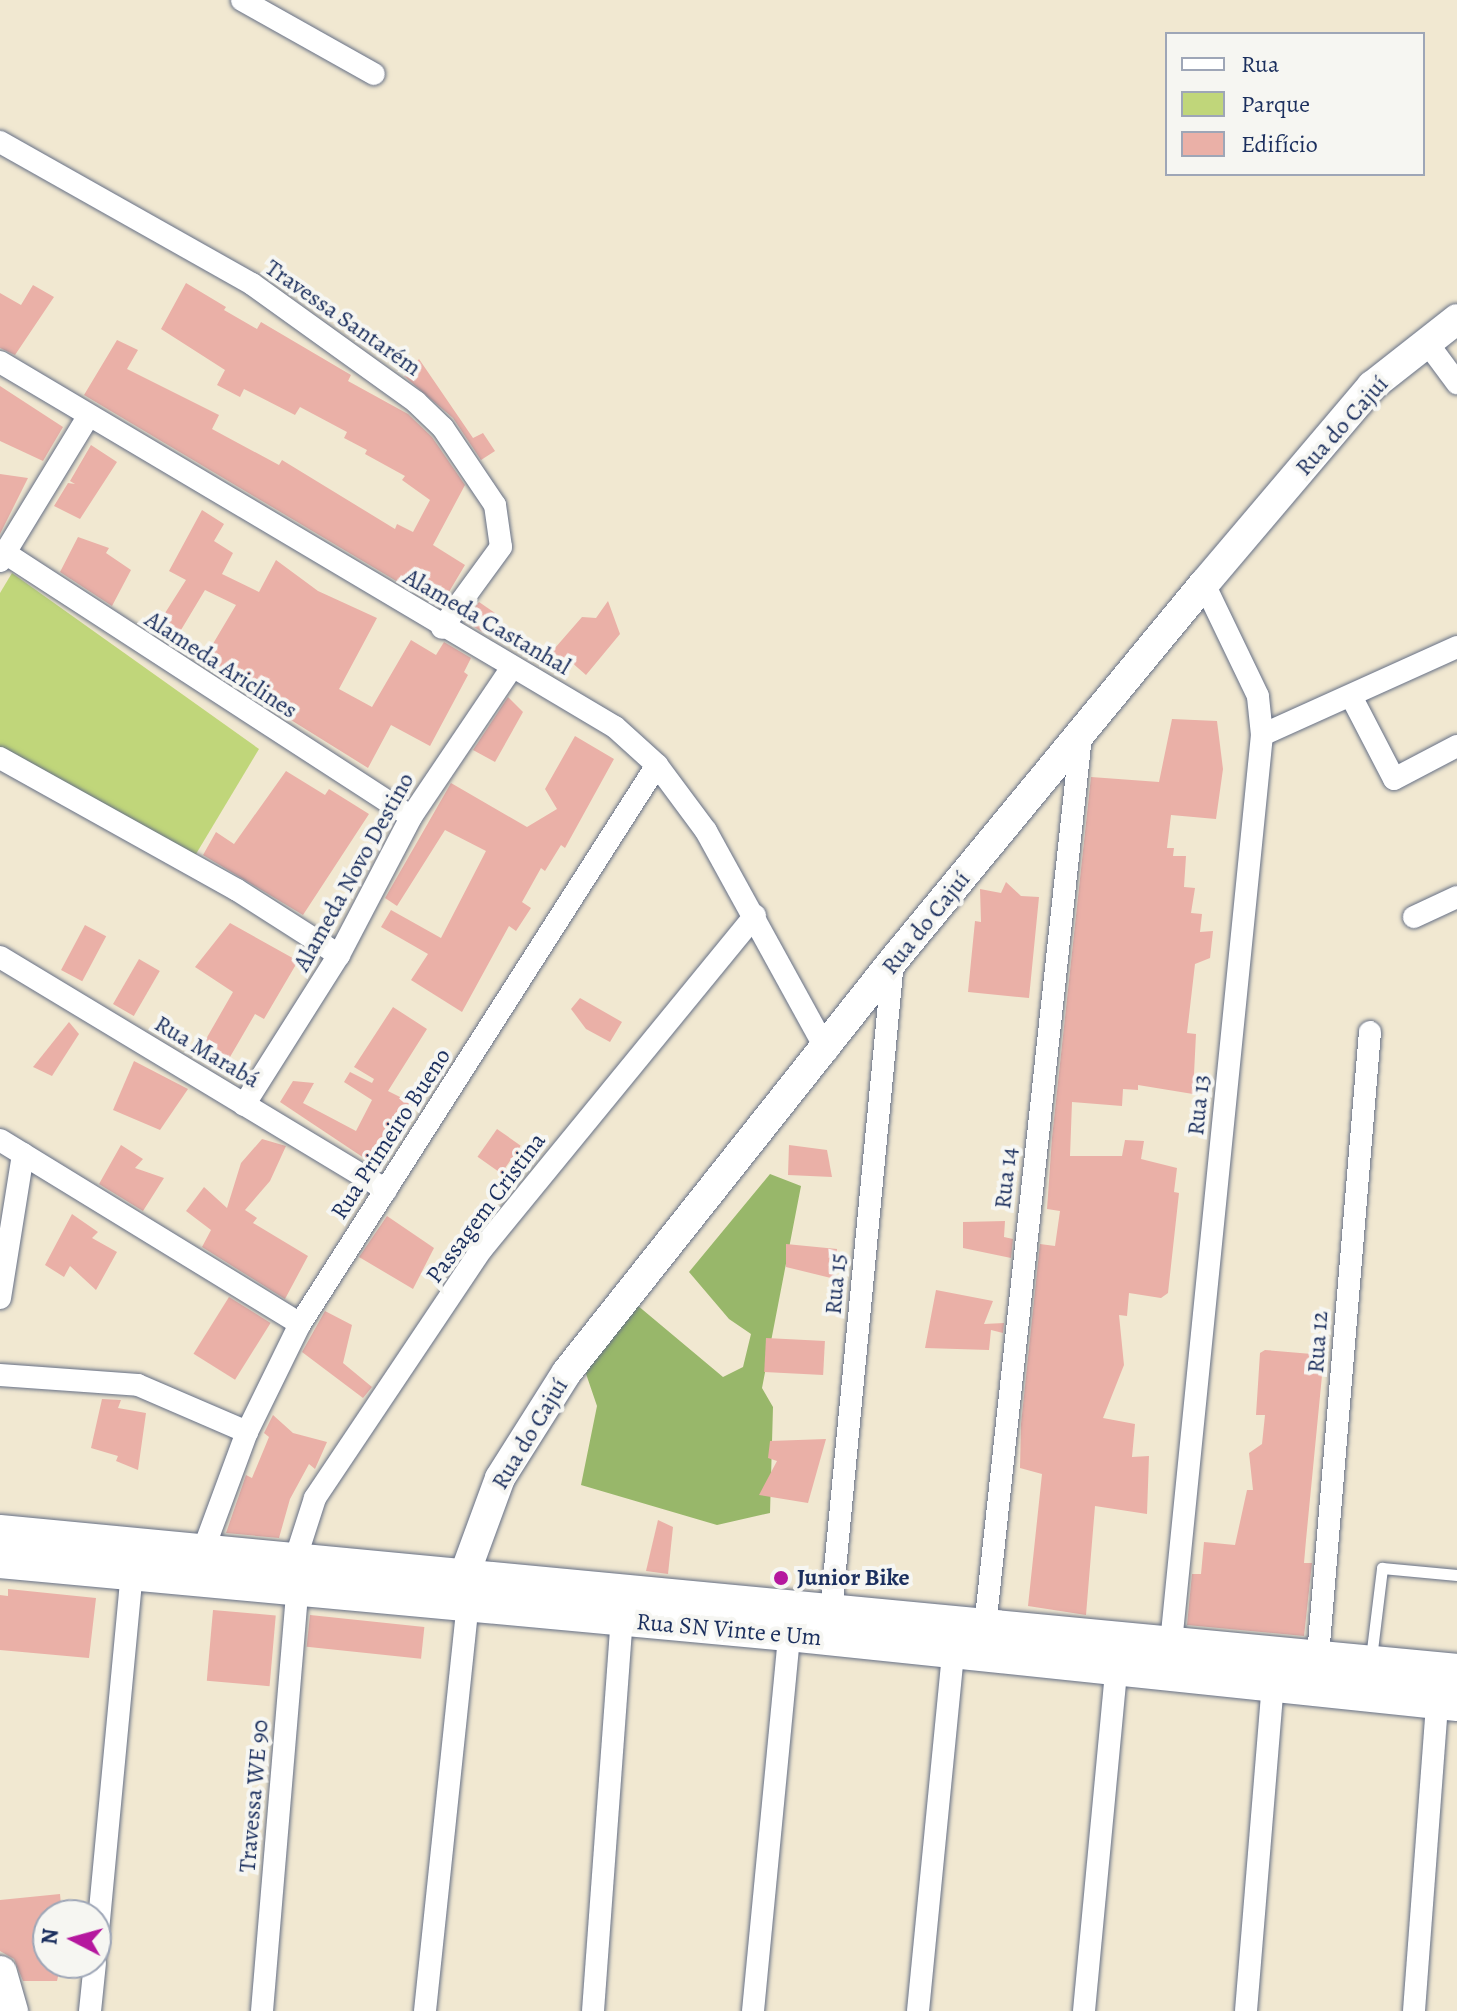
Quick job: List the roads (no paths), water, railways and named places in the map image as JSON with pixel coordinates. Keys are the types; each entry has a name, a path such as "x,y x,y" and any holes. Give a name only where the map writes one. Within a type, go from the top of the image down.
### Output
{"main road":[{"name":"Rua SN Vinte e Um","path":"0,1532 204,1548 240,1566"},
{"name":"Rua SN Vinte e Um","path":"0,1561 132,1573 240,1566 466,1590 831,1611 953,1652 1116,1670 1188,1655 1273,1684 1447,1703"},
{"name":"Rua SN Vinte e Um","path":"466,1590 622,1620 789,1634 985,1627 1188,1655 1318,1656 1457,1671"},
{"path":"0,1973 11,2011"}],"street":[{"path":"242,0 374,74"},
{"name":"Travessa Santarém","path":"0,142 252,284 416,402 443,428 495,505 501,547 442,628"},
{"name":"Rua do Cajuí","path":"466,1590 500,1478 567,1372 827,1051 893,961 1204,584 1372,386 1457,319"},
{"path":"1428,344 1457,383"},
{"name":"Alameda Castanhal","path":"0,362 442,628 615,727 657,765 706,831 755,915 827,1051"},
{"path":"3,557 88,417"},
{"name":"Alameda Ariclines","path":"3,557 411,817"},
{"name":"Rua 13","path":"1188,1655 1262,735 1258,696 1204,584"},
{"path":"1262,735 1352,698 1457,647"},
{"name":"Alameda Novo Destino","path":"244,1105 339,955 411,817 512,667"},
{"path":"1352,698 1394,779 1457,746"},
{"name":"Rua 14","path":"985,1627 1081,736"},
{"path":"0,758 237,890 339,955"},
{"name":"Rua Primeiro Bueno","path":"204,1548 247,1432 300,1324 657,765"},
{"path":"1414,917 1457,897"},
{"name":"Passagem Cristina","path":"297,1571 315,1498 482,1249 755,915"},
{"name":"Rua Marabá","path":"0,957 386,1190"},
{"name":"Rua 15","path":"831,1611 893,961"},
{"name":"Rua 12","path":"1318,1656 1370,1032"},
{"path":"0,1140 300,1324"},
{"path":"0,1298 23,1154"},
{"path":"0,1375 138,1385 247,1432"},
{"name":"Travessa WE 90","path":"262,2011 297,1571"},
{"path":"101,1899 132,1573"},
{"path":"425,2011 466,1590"},
{"path":"593,2011 622,1620"},
{"path":"753,2011 789,1634"},
{"path":"918,2011 953,1652"},
{"path":"1084,2011 1116,1670"},
{"path":"1246,2011 1273,1684"},
{"path":"1414,2011 1447,1703"},
{"path":"90,2011 93,1979"}],"lane":[{"path":"1370,1662 1382,1568 1457,1575"}],"place":[{"name":"Junior Bike","path":"781,1578"}]}
